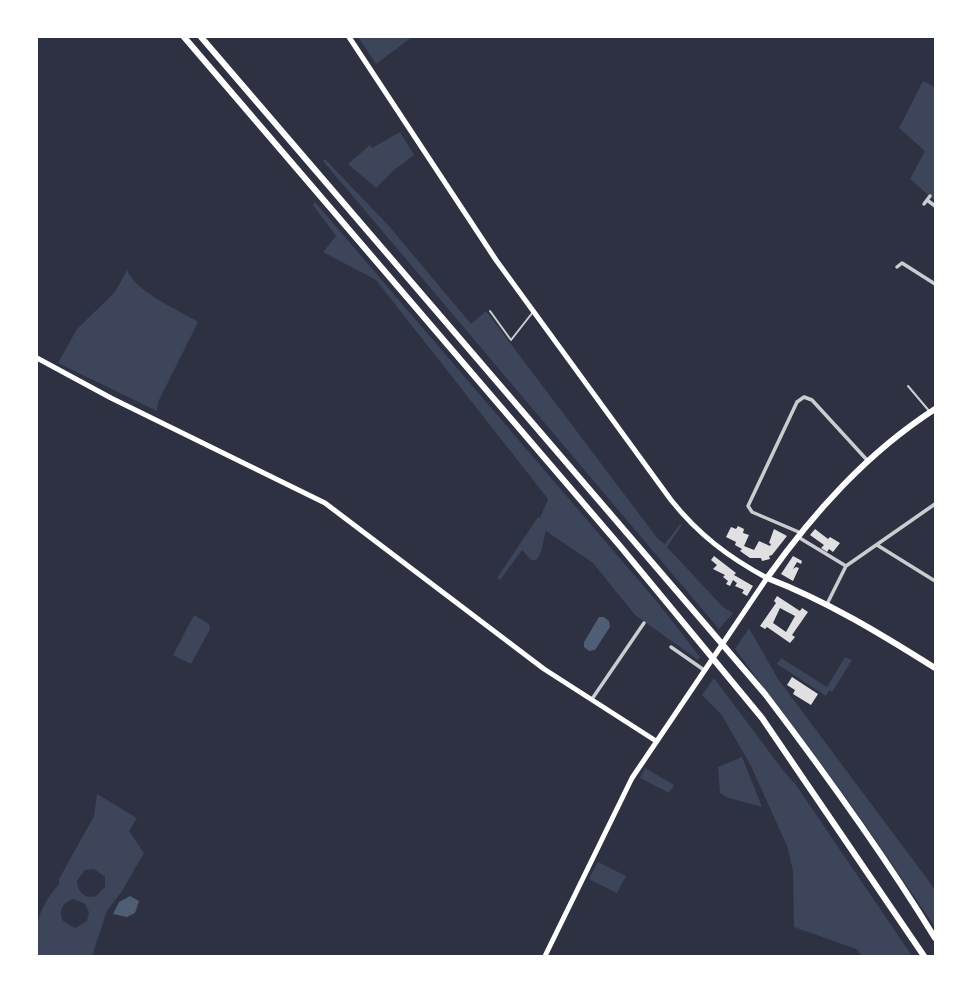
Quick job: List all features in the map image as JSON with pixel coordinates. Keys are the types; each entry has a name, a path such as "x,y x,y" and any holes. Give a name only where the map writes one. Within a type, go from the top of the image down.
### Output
{"highway":[{"path":"183,37 620,546 762,718 924,956"},
{"path":"201,37 765,694 820,767 935,937"},
{"path":"207,37 248,91"},
{"path":"933,410 905,428 867,460 831,497 767,578 827,604 935,668"}],"main road":[{"path":"349,37 449,193 684,516 724,553 767,578 734,629 702,671 624,793 545,956"},
{"path":"37,358 111,398 325,503 513,646 656,741"}],"street":[{"path":"927,200 935,206"},
{"path":"897,267 902,263 935,284"},
{"path":"846,566 799,535 752,512 748,506 797,402 804,397 812,400 867,460"},
{"path":"827,604 846,566 935,504"},
{"path":"877,545 935,581"},
{"path":"592,700 644,623"},
{"path":"671,646 702,671"}],"lane":[{"path":"490,311 511,340 534,312"},
{"path":"908,386 933,410"}],"shaded area":[{"path":"358,37 412,37 376,64"},
{"path":"923,81 935,87 935,201 910,179 925,151 899,128"},
{"path":"400,132 414,155 376,188 348,164 370,145 372,148"},
{"path":"325,159 389,226 471,324 486,311 658,539 665,544 680,524 682,525 667,547 723,607 733,613 719,629 323,161"},
{"path":"315,202 658,603 700,657 698,660 635,615 593,563 546,531 540,555 536,560 531,560 522,550 500,580 497,578 538,517 540,518 548,499 376,280 323,252 336,236 313,205"},
{"path":"127,270 148,293 198,322 158,402 157,411 58,363 77,329 115,292"},
{"path":"194,615 209,624 210,629 191,664 173,655"},
{"path":"599,617 609,621 610,627 595,650 589,651 584,647 584,642"},
{"path":"749,628 778,679 931,884 935,891 935,927 850,803 735,649"},
{"path":"845,657 852,660 832,692 829,690 826,696 777,664 781,658 827,687"},
{"path":"714,678 796,785 912,956 862,956 856,949 794,927 793,871 787,846 750,764 721,714 702,695"},
{"path":"742,757 762,807 720,793 718,767"},
{"path":"645,768 674,785 669,793 640,778"},
{"path":"97,794 137,818 129,831 144,853 107,911 92,956 38,956 36,936 39,917 94,816","holes":["94,869 105,877 105,887 96,896 85,896 77,881 85,870","73,899 85,904 89,912 87,921 75,928 63,921 61,914 64,905"]},
{"path":"598,862 626,876 617,893 589,879"},
{"path":"130,896 139,901 135,913 127,917 113,914 119,902"}],"building":[{"path":"738,526 744,529 743,533 749,535 744,546 754,550 759,541 770,546 774,529 787,536 769,556 770,559 762,561 761,558 750,558 740,551 742,549 735,545 736,542 726,537 731,527 736,529"},
{"path":"815,529 828,539 830,537 840,543 833,552 821,548 824,545 810,535"},
{"path":"714,556 736,573 734,575 753,586 747,596 742,593 744,590 735,586 737,583 733,580 730,586 726,584 728,581 723,577 725,575 713,569 717,565 711,560"},
{"path":"793,556 802,561 801,564 797,562 793,569 799,568 793,581 781,574"},
{"path":"777,596 800,611 802,608 808,612 792,635 795,637 790,643 767,627 765,629 760,626 776,603 774,601","holes":["780,608 795,616 786,632 773,623"]},
{"path":"792,677 818,694 811,705 793,694 795,690 787,685"}]}
